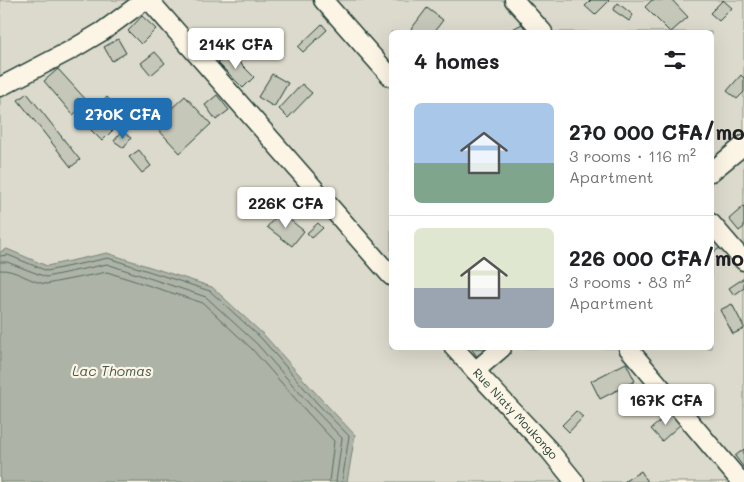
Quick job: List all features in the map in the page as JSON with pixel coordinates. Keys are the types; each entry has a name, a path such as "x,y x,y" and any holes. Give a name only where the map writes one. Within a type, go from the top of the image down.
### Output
{"street":[{"path":"0,87 103,31 145,0"},
{"path":"149,0 389,274"},
{"path":"323,0 389,75"},
{"path":"514,0 541,30"},
{"path":"714,170 744,145"},
{"path":"714,226 744,261"},
{"name":"Rue Niaty Moukongo","path":"456,350 549,450 575,482"},
{"path":"475,371 500,350"},
{"path":"630,350 741,482"}],"shaded area":[{"path":"0,0 744,0 744,482 0,482"}],"water":[{"name":"Lac Thomas","path":"7,249 47,266 107,253 212,287 265,336 355,435 347,482 0,482 0,252"}],"building":[{"path":"591,0 609,1 595,15 585,6"},
{"path":"652,0 672,0 688,17 673,30 668,30 645,7"},
{"path":"723,0 732,8 719,21 710,13"},
{"path":"618,3 633,15 629,21 613,10"},
{"path":"427,8 443,20 436,30 410,30"},
{"path":"142,16 156,29 141,44 128,31"},
{"path":"322,24 327,30 303,52 298,47"},
{"path":"522,24 526,30 511,30"},
{"path":"229,33 235,42 228,47 222,38"},
{"path":"118,39 126,53 112,61 104,47"},
{"path":"155,52 165,63 151,75 141,63"},
{"path":"229,52 254,77 243,88 218,63"},
{"path":"58,69 88,102 73,115 44,81"},
{"path":"272,74 288,83 274,107 258,97"},
{"path":"741,75 744,78 744,92 737,99 727,91"},
{"path":"302,84 312,93 288,118 279,109"},
{"path":"27,93 80,160 71,167 18,100"},
{"path":"217,95 229,110 216,120 205,105"},
{"path":"185,96 211,124 180,153 154,125"},
{"path":"107,97 126,117 102,141 82,121"},
{"path":"122,131 131,138 124,148 114,141"},
{"path":"139,150 151,166 142,173 129,157"},
{"path":"744,206 744,227 739,231 729,219"},
{"path":"280,212 304,231 292,246 267,227"},
{"path":"318,223 323,228 312,238 307,233"},
{"path":"714,240 720,248 714,252"},
{"path":"744,278 744,288 734,295 729,288"},
{"path":"732,304 744,327 744,329 733,334 720,310"},
{"path":"472,350 487,350 492,357 482,364"},
{"path":"626,363 635,381 600,399 591,381"},
{"path":"576,411 583,417 569,432 562,425"},
{"path":"671,411 682,423 662,441 651,429"},
{"path":"744,449 744,468 735,456"},
{"path":"641,471 648,482 625,482 625,481"}]}
